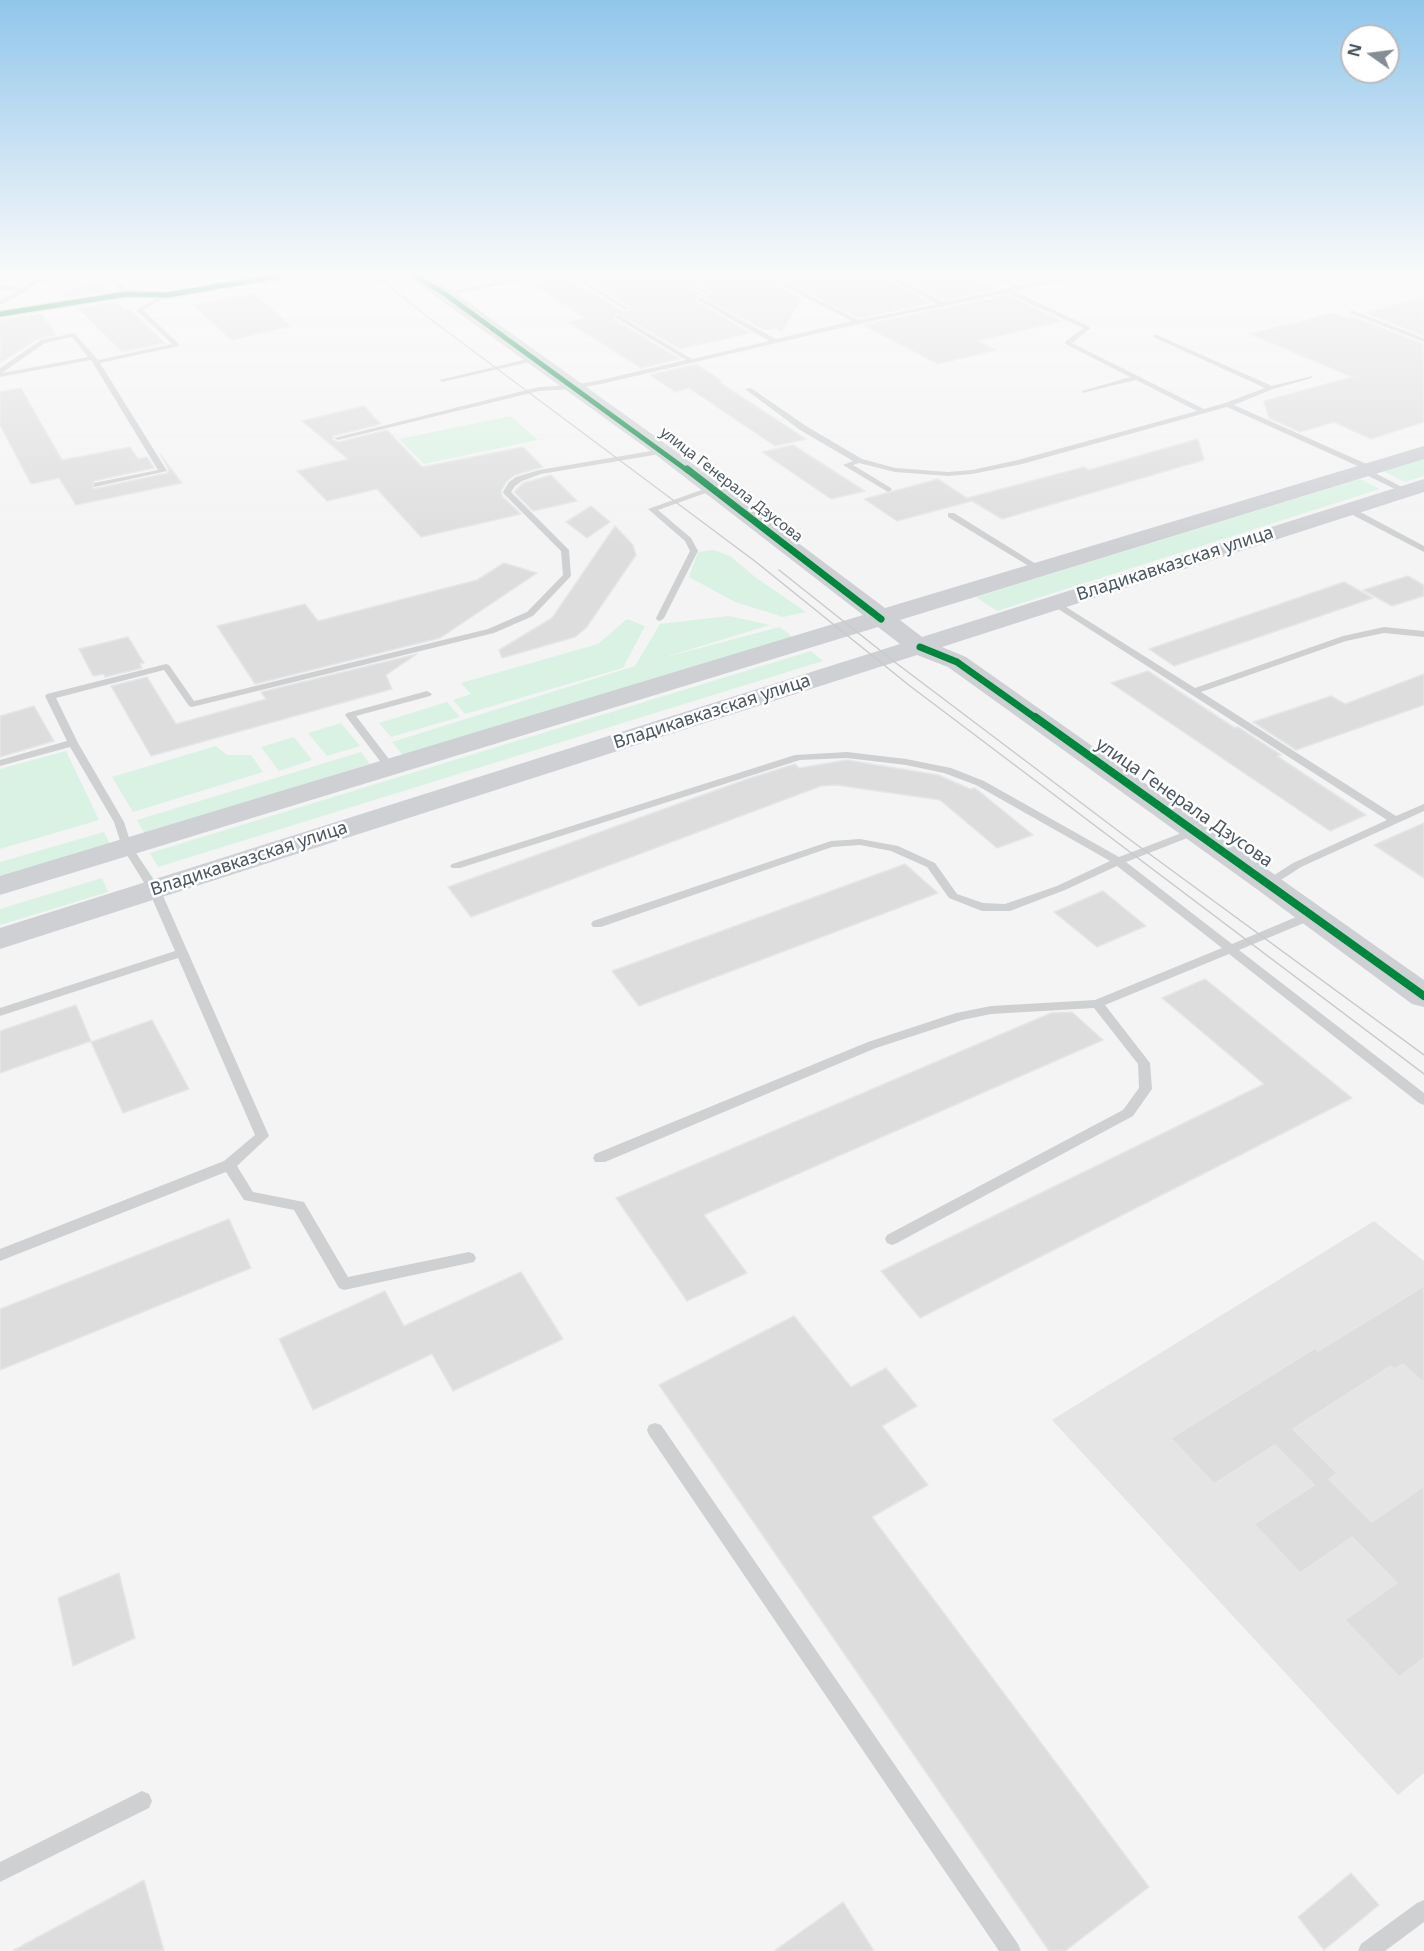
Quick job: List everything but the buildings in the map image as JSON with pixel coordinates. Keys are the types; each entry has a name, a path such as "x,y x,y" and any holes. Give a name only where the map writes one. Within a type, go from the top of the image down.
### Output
{"main road":[{"name":"улица Генерала Дзусова","path":"545,366 663,451 920,647 957,662 1424,996"},
{"name":"Владикавказская улица","path":"0,886 1424,452"},
{"name":"Владикавказская улица","path":"0,939 1415,488"}],"lane":[{"path":"0,375 56,366"},
{"path":"97,485 162,471 98,366"},
{"path":"442,380 504,366"},
{"path":"339,438 539,389 573,387 664,366"},
{"path":"1112,366 1202,411"},
{"path":"1222,366 1271,388"},
{"path":"749,388 803,428 859,461 895,470 948,474 972,472 1019,462 1228,405 1271,388 1310,377"},
{"path":"1084,392 1136,378"},
{"path":"1228,405 1366,469 1415,488"},
{"path":"0,1255 228,1165 262,1136 154,889 127,847 119,822 73,743 50,696 166,667 192,704 491,631 531,614 567,576 565,550 507,492 512,484 539,472 663,451"},
{"path":"859,461 847,465 888,490"},
{"path":"660,618 694,550 688,540 652,509 713,489"},
{"path":"1348,509 1424,549"},
{"path":"951,515 1040,569"},
{"path":"1055,603 1395,820"},
{"path":"1195,691 1343,639 1384,630 1424,634"},
{"path":"390,767 350,715 427,694"},
{"path":"0,764 73,743"},
{"path":"456,866 799,757 847,755 906,762 947,770 980,783 1118,861 1424,1100"},
{"path":"1269,883 1297,865 1424,807"},
{"path":"597,924 831,844 860,843 894,848 931,865 953,896 982,907 1006,908 1032,900 1118,861 1196,831"},
{"path":"600,1158 872,1045 960,1016 991,1010 1097,1004 1312,915"},
{"path":"0,1012 182,953"},
{"path":"892,1239 1128,1113 1146,1089 1144,1062 1097,1004"},
{"path":"228,1165 249,1196 299,1206 344,1284 469,1258"},
{"path":"655,1430 1011,1951"},
{"path":"0,1872 142,1801"},
{"path":"1368,1951 1424,1910"}],"shaded area":[{"path":"1374,1221 1424,1261 1424,1773 1398,1795 1052,1420"}],"green space":[{"path":"511,416 538,440 424,464 399,439"},
{"path":"1424,458 1424,476 1405,482 1383,471"},
{"path":"1360,479 1380,489 997,611 976,597"},
{"path":"714,550 730,556 755,577 806,612 783,617 735,602 689,577 698,552"},
{"path":"729,616 770,625 662,658 780,627 796,640 405,758 392,742 635,666 660,624"},
{"path":"627,619 645,626 623,668 465,714 453,700 471,694 461,683 598,644"},
{"path":"811,651 823,661 158,867 150,853"},
{"path":"447,702 460,717 391,737 379,723"},
{"path":"341,723 360,746 327,756 308,733"},
{"path":"294,737 312,760 279,771 261,747"},
{"path":"216,746 227,755 251,755 263,772 133,812 112,777"},
{"path":"66,751 99,820 0,849 0,769"},
{"path":"361,752 370,764 145,834 137,820"},
{"path":"104,832 110,844 0,877 0,862"},
{"path":"102,878 108,892 0,925 0,909"}],"tram line":[{"path":"493,366 756,562 910,686 1424,1074"},
{"path":"779,570 896,663 1129,839 1424,1055"}],"cycle path":[{"path":"545,366 663,451 881,619"},
{"path":"920,647 957,662 1424,996"}]}
